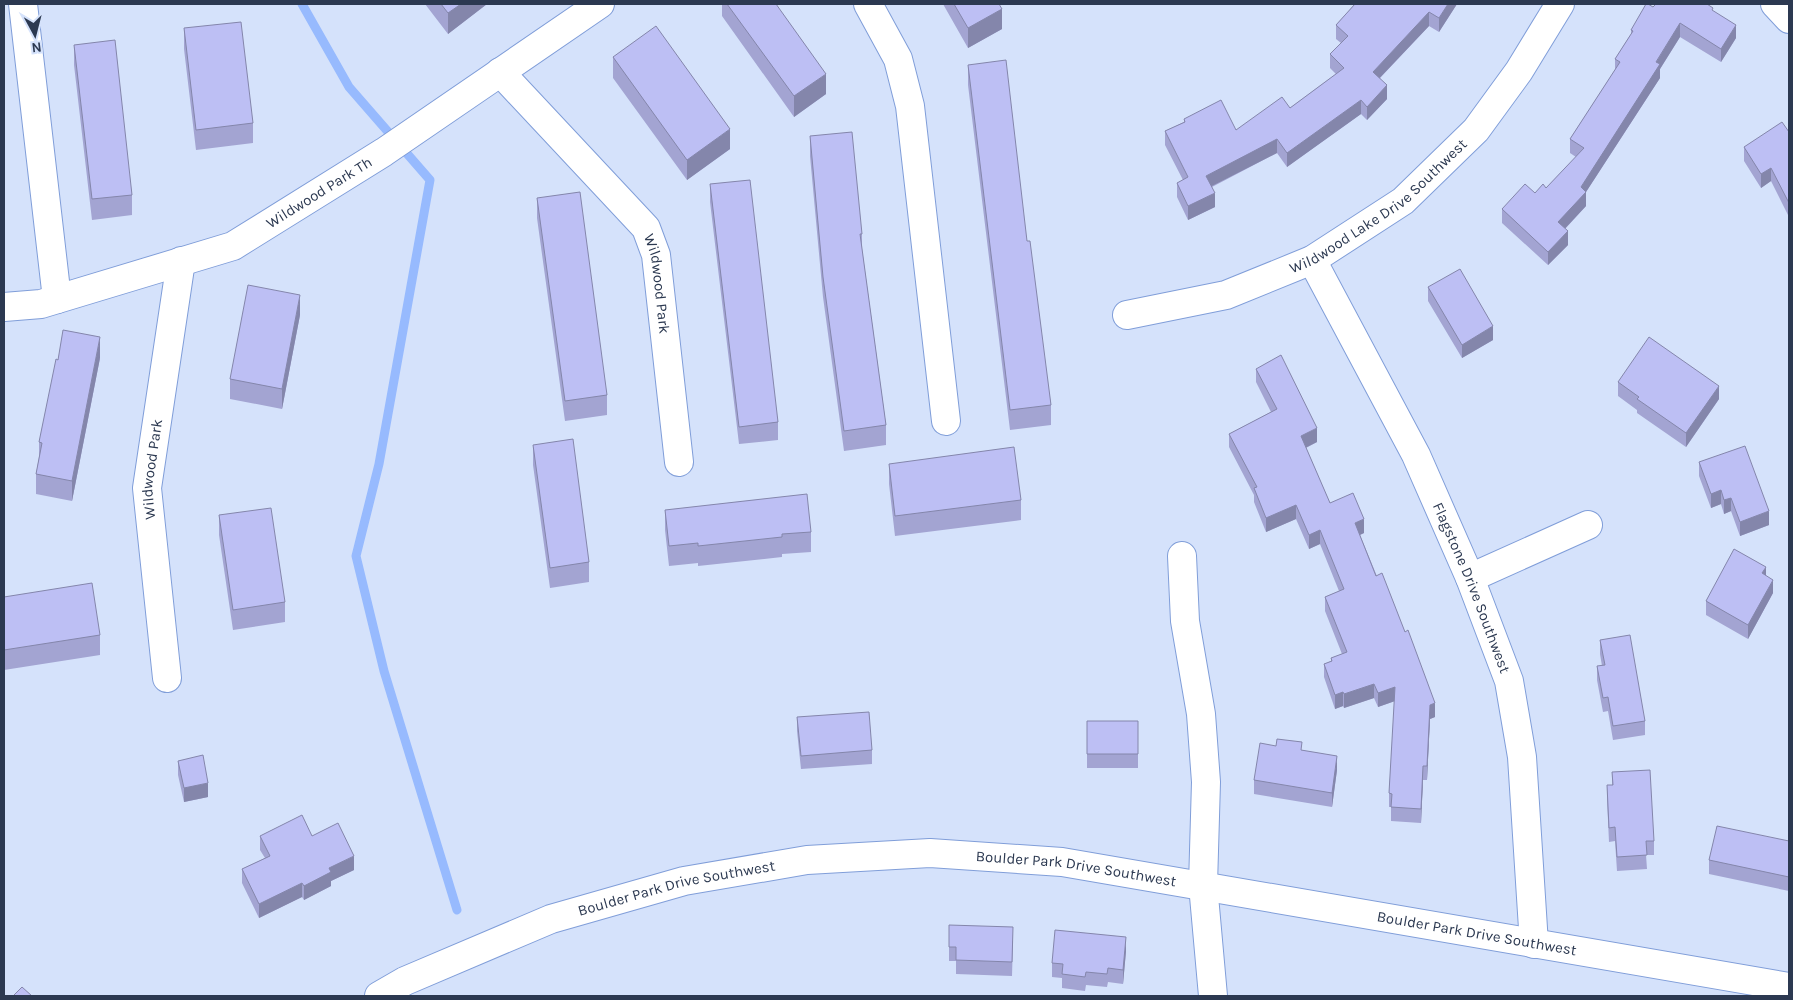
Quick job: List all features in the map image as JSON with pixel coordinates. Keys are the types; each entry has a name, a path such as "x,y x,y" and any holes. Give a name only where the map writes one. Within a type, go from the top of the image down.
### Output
{"street":[{"path":"23,4 57,299"},
{"name":"Wildwood Park Th","path":"4,307 41,304 233,246 384,152 600,4"},
{"path":"868,4 898,59 910,106 946,421"},
{"name":"Wildwood Lake Drive Southwest","path":"1127,315 1226,295 1312,260 1403,201 1476,130 1520,71 1560,4"},
{"path":"1774,4 1789,19"},
{"name":"Wildwood Park","path":"500,72 646,228 656,255 679,462"},
{"name":"Flagstone Drive Southwest","path":"1312,260 1416,455 1470,578 1509,681 1522,757 1534,944"},
{"name":"Wildwood Park","path":"167,678 147,488 181,262"},
{"path":"1470,578 1588,525"},
{"path":"1182,556 1185,621 1201,714 1206,782 1203,885 1213,996"},
{"name":"Boulder Park Drive Southwest","path":"379,996 405,981 551,919 684,881 807,860 930,853 1062,862 1789,987"}],"building":[{"path":"441,4 461,4 448,13"},
{"path":"727,4 776,4 826,74 794,96"},
{"path":"954,4 999,4 1002,9 968,28"},
{"path":"1355,4 1448,4 1439,18 1429,12 1373,72 1387,85 1367,107 1361,100 1287,153 1277,139 1206,176 1215,193 1188,206 1177,183 1188,177 1165,131 1185,122 1184,119 1221,100 1236,130 1282,97 1290,108 1344,68 1330,54 1348,36 1336,25"},
{"path":"1646,4 1653,7 1656,4 1707,4 1713,8 1712,10 1736,25 1721,49 1680,23 1656,62 1660,64 1581,187 1586,192 1558,222 1568,231 1548,252 1502,209 1525,184 1535,193 1543,184 1546,188 1584,148 1570,139 1620,62 1615,59 1633,31 1631,30"},
{"path":"241,22 253,123 196,130 184,28"},
{"path":"656,26 730,129 687,160 613,57"},
{"path":"115,40 132,195 92,199 74,45"},
{"path":"1006,60 1027,241 1030,241 1051,405 1010,410 968,65"},
{"path":"1782,122 1789,132 1789,203 1771,168 1761,174 1744,147"},
{"path":"852,132 862,234 860,234 886,425 844,431 823,277 810,136"},
{"path":"750,180 778,422 739,427 710,184"},
{"path":"580,192 607,395 565,401 537,198"},
{"path":"1460,269 1493,326 1462,345 1428,287"},
{"path":"248,285 300,295 282,389 230,379"},
{"path":"63,330 100,337 72,481 36,474 42,443 39,442"},
{"path":"1649,337 1719,386 1686,433 1637,399 1639,397 1618,382"},
{"path":"1281,355 1317,428 1301,436 1330,503 1353,493 1364,519 1355,523 1376,576 1382,573 1405,632 1408,630 1435,703 1430,705 1427,766 1423,766 1421,809 1391,807 1392,794 1389,793 1395,687 1378,693 1374,684 1335,695 1324,664 1332,661 1331,658 1347,652 1325,597 1344,589 1320,530 1309,535 1296,505 1266,518 1254,488 1257,487 1229,434 1277,409 1256,369"},
{"path":"573,439 589,562 550,568 533,445"},
{"path":"1745,446 1769,511 1740,522 1731,498 1724,500 1721,490 1711,494 1699,462"},
{"path":"1014,447 1021,500 895,516 889,464"},
{"path":"807,494 811,532 782,534 782,537 698,546 698,543 669,546 665,510"},
{"path":"271,508 285,602 233,610 219,515"},
{"path":"1734,549 1766,567 1762,573 1773,580 1748,625 1706,601"},
{"path":"92,583 100,635 4,650 4,597"},
{"path":"1630,635 1645,721 1613,726 1608,697 1603,698 1597,666 1605,665 1600,640"},
{"path":"869,712 872,750 801,756 797,717"},
{"path":"1087,721 1138,721 1138,754 1087,754"},
{"path":"1277,739 1302,742 1301,750 1337,756 1332,793 1254,780 1260,743 1276,746"},
{"path":"203,755 208,783 184,788 178,761"},
{"path":"1650,770 1654,841 1646,841 1647,855 1617,857 1615,827 1609,828 1607,785 1613,785 1612,772"},
{"path":"302,815 312,836 338,823 354,856 329,868 331,872 304,886 302,883 259,904 242,869 270,856 260,836"},
{"path":"1717,826 1789,841 1789,877 1709,860"},
{"path":"949,925 1013,927 1012,962 956,960 956,947 949,947"},
{"path":"1055,930 1126,937 1123,970 1108,968 1107,974 1086,972 1085,977 1062,974 1063,964 1052,963"},
{"path":"22,987 32,996 13,996"}],"waterway":[{"path":"302,4 349,87 430,180 379,464 356,556 384,671 457,910"}]}
